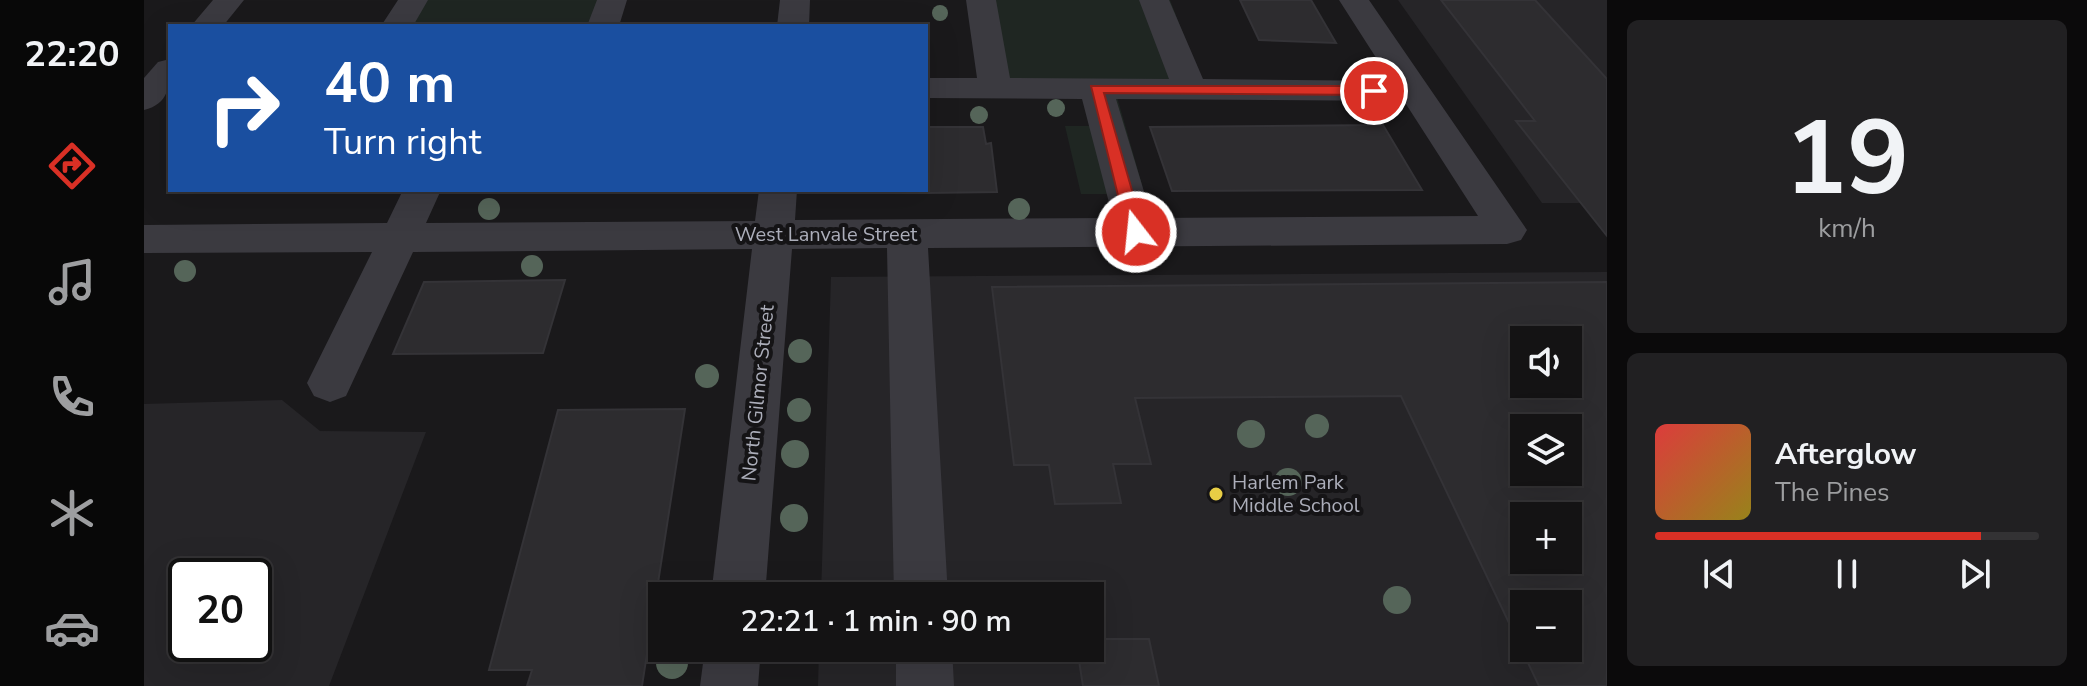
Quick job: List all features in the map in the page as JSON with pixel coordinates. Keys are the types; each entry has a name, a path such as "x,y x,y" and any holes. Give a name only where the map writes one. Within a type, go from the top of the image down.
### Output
{"street":[{"path":"209,24 229,0"},
{"path":"398,24 413,0"},
{"path":"604,24 612,0"},
{"path":"793,24 795,0"},
{"path":"981,0 995,89"},
{"path":"1154,0 1190,89"},
{"path":"1354,0 1414,91"},
{"path":"144,99 168,71"},
{"path":"928,88 1414,91"},
{"path":"1096,89 1136,232"},
{"name":"West Lanvale Street","path":"144,239 399,238 776,212 907,234 1507,230 1414,91"},
{"path":"330,383 421,192"},
{"name":"North Gilmor Street","path":"739,582 776,212"},
{"path":"907,234 920,582"},
{"path":"729,686 732,662"},
{"path":"924,662 925,686"}],"shaded area":[{"path":"403,0 620,0 612,24 388,24"},
{"path":"978,0 1170,0 1203,85 1117,97 1143,188 1113,187 1114,194 1081,194 1065,126 1093,126 1086,91 928,81 991,81"},
{"path":"1398,0 1607,0 1607,203 1542,203"},
{"name":"Harlem Park Middle School","path":"1607,272 1607,686 818,686 819,662 1104,662 1104,582 821,582 831,277"},
{"path":"282,400 320,431 426,432 329,686 144,686 144,404"}],"building":[{"path":"1240,0 1311,0 1336,43 1259,40"},
{"path":"1441,0 1535,0 1607,79 1607,236 1516,121 1535,121"},
{"path":"1383,125 1422,190 1172,191 1150,127"},
{"path":"928,127 983,127 986,144 991,143 997,192 926,193"},
{"path":"565,280 543,353 393,354 424,282"},
{"path":"1607,282 1607,686 1539,686 1528,662 1582,662 1582,590 1510,590 1510,625 1401,396 1135,398 1151,464 1113,464 1121,503 1055,504 1049,465 1014,465 992,287"},
{"path":"685,409 658,582 648,582 648,647 642,686 527,686 532,670 489,670 558,410"},
{"path":"1104,639 1149,639 1159,686 1083,686 1079,662 1104,662"}],"place":[{"name":"Harlem Park Middle School","path":"1216,494"}],"route":[{"path":"1136,232 1096,89 1374,91"}]}
